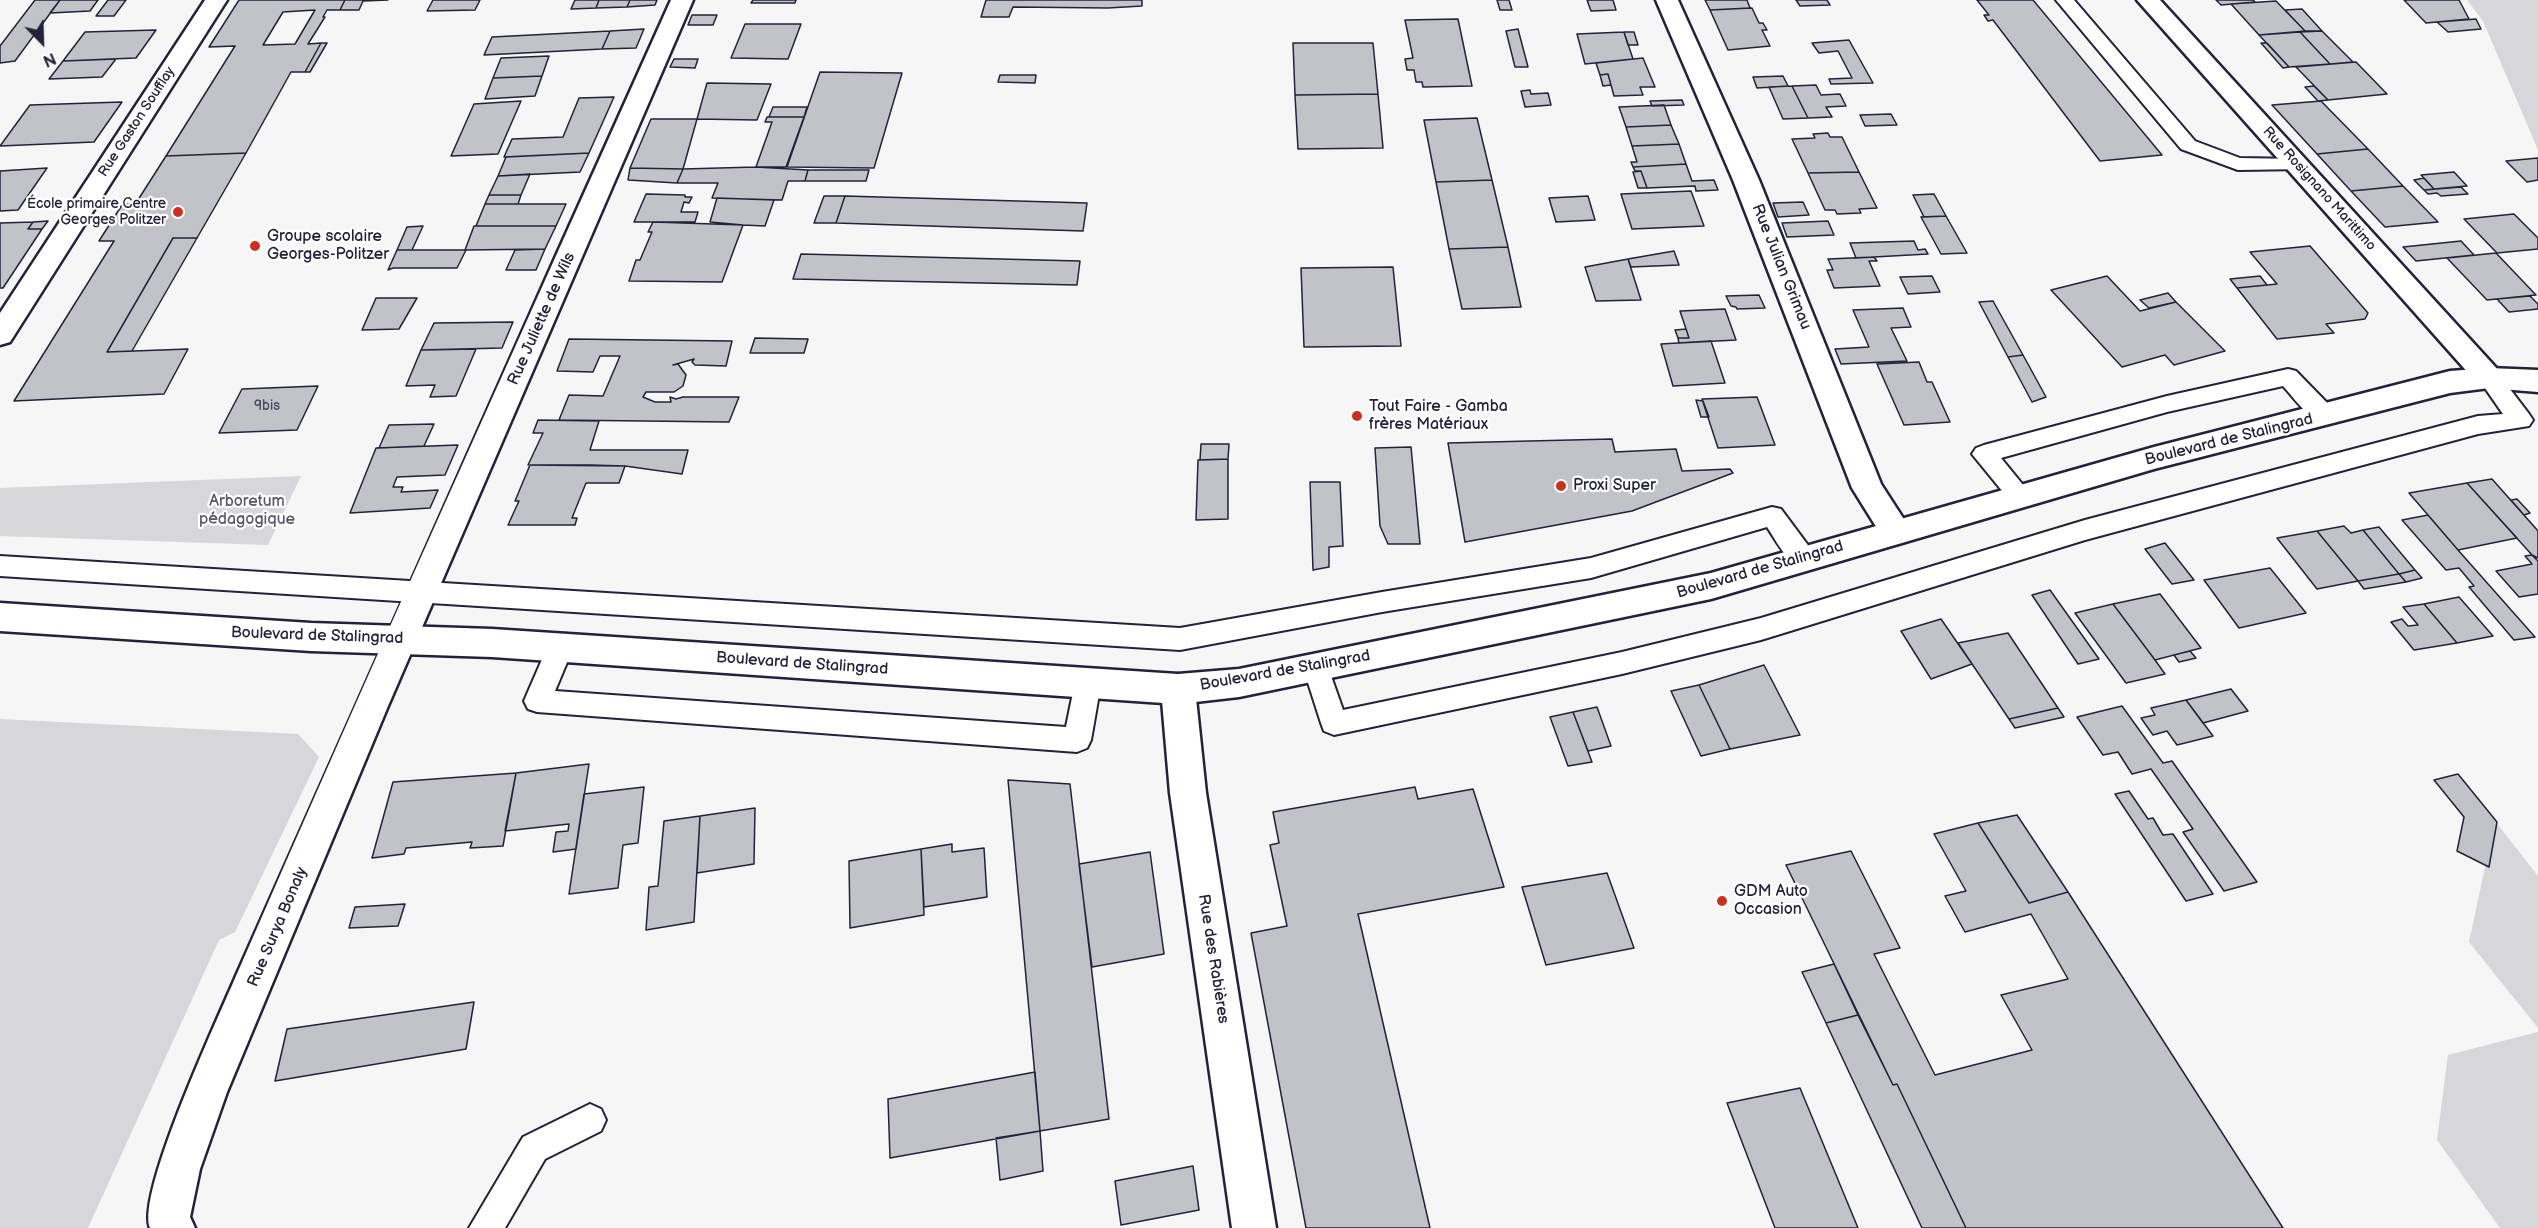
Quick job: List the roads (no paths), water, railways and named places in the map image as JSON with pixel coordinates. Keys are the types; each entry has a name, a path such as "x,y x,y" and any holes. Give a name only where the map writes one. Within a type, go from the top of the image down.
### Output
{"street":[{"name":"Rue Gaston Soufflay","path":"0,335 216,0"},
{"name":"Rue Juliette de Wils","path":"401,639 682,0"},
{"name":"Rue Julian Grimau","path":"1667,0 1746,180 1867,488 1896,532"},
{"name":"Rue Rosignano Marittimo","path":"2148,0 2489,378"},
{"name":"Boulevard de Stalingrad","path":"0,617 310,637 401,639 560,648 1178,689 1239,683 1711,586 2154,458 2326,416 2450,382 2489,378 2538,381"},
{"name":"Rue Surya Bonaly","path":"170,1224 179,1169 207,1091 401,639"},
{"name":"Rue des Rabières","path":"1178,689 1188,793 1254,1228"}],"lane":[{"path":"2065,0 2188,145 2238,164 2299,165"},
{"path":"2020,496 1984,454 2167,404 2288,378 2326,416"},
{"path":"1316,667 1334,723 1622,663 1750,632 2085,530 2478,425 2521,420 2489,378"},
{"path":"0,567 1180,639 1382,602 1591,568 1772,516 1804,559"},
{"path":"560,648 537,701 1077,740 1088,683"},
{"path":"486,1228 534,1148 590,1120"}],"place":[{"name":"École primaire Centre Georges Politzer","path":"178,212"},
{"name":"Groupe scolaire Georges-Politzer","path":"255,246"},
{"name":"Tout Faire - Gamba frères Matériaux","path":"1357,416"},
{"name":"Proxi Super","path":"1561,486"},
{"name":"GDM Auto Occasion","path":"1722,901"}],"park label":[{"name":"Arboretum pédagogique","path":"247,511"}]}
